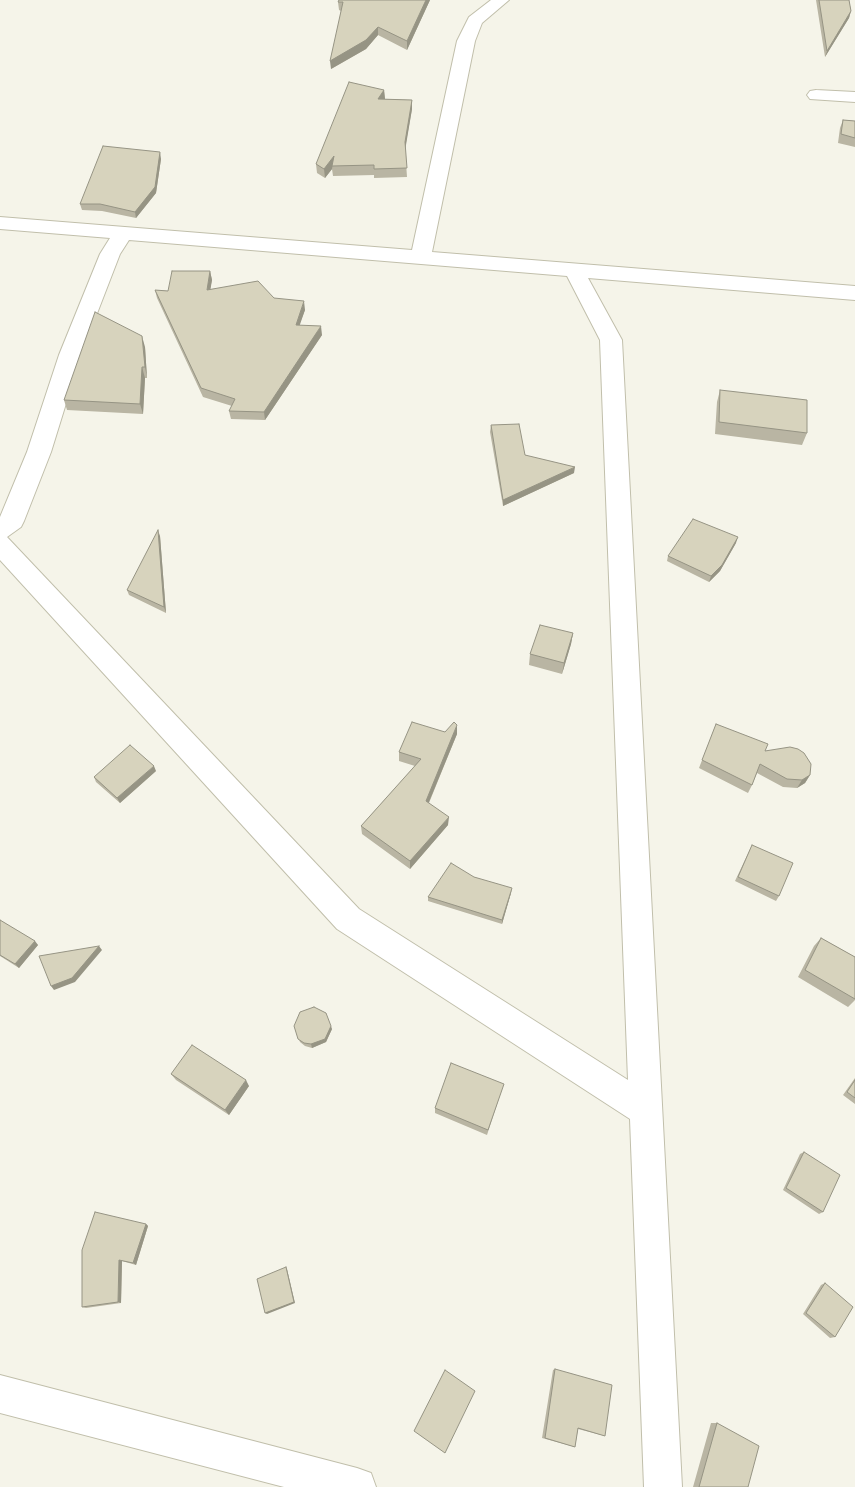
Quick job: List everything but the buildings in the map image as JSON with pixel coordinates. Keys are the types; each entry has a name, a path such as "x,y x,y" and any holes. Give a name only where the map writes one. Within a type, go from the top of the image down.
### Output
{"street":[{"path":"421,258 466,41 475,21 501,0"},
{"path":"816,95 855,97"},
{"path":"0,223 855,294"},
{"path":"0,530 12,521 39,452 70,356 110,254 124,234"},
{"path":"574,270 611,340 663,1487"},
{"path":"0,544 348,919 646,1110"},
{"path":"0,1394 356,1487"}]}
